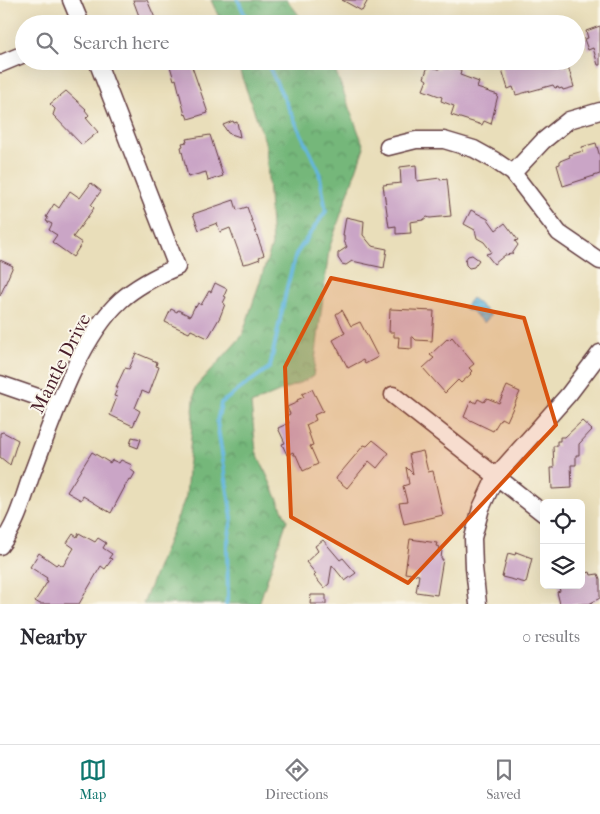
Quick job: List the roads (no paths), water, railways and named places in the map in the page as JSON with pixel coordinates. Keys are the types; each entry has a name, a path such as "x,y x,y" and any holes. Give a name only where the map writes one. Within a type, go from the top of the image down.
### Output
{"street":[{"path":"71,0 77,15"},
{"path":"0,64 15,58"},
{"name":"Mantle Drive","path":"0,546 16,518 58,404 94,333 106,316 137,287 155,276 177,267 100,70"},
{"path":"513,173 542,142 569,120 600,111"},
{"path":"388,147 416,140 444,140 474,150 494,160 513,173 559,233 600,261"},
{"path":"478,604 474,568 474,538 481,508 496,476 569,394 600,353"},
{"path":"0,384 58,404"},
{"path":"394,395 540,511"}],"water":[{"path":"472,298 491,315 484,323 470,310 468,311 464,308"}],"waterway":[{"path":"238,0 245,15"},
{"path":"226,604 228,596 227,547 232,518 217,422 221,403 270,367 296,254 326,211 319,171 270,70"}]}
